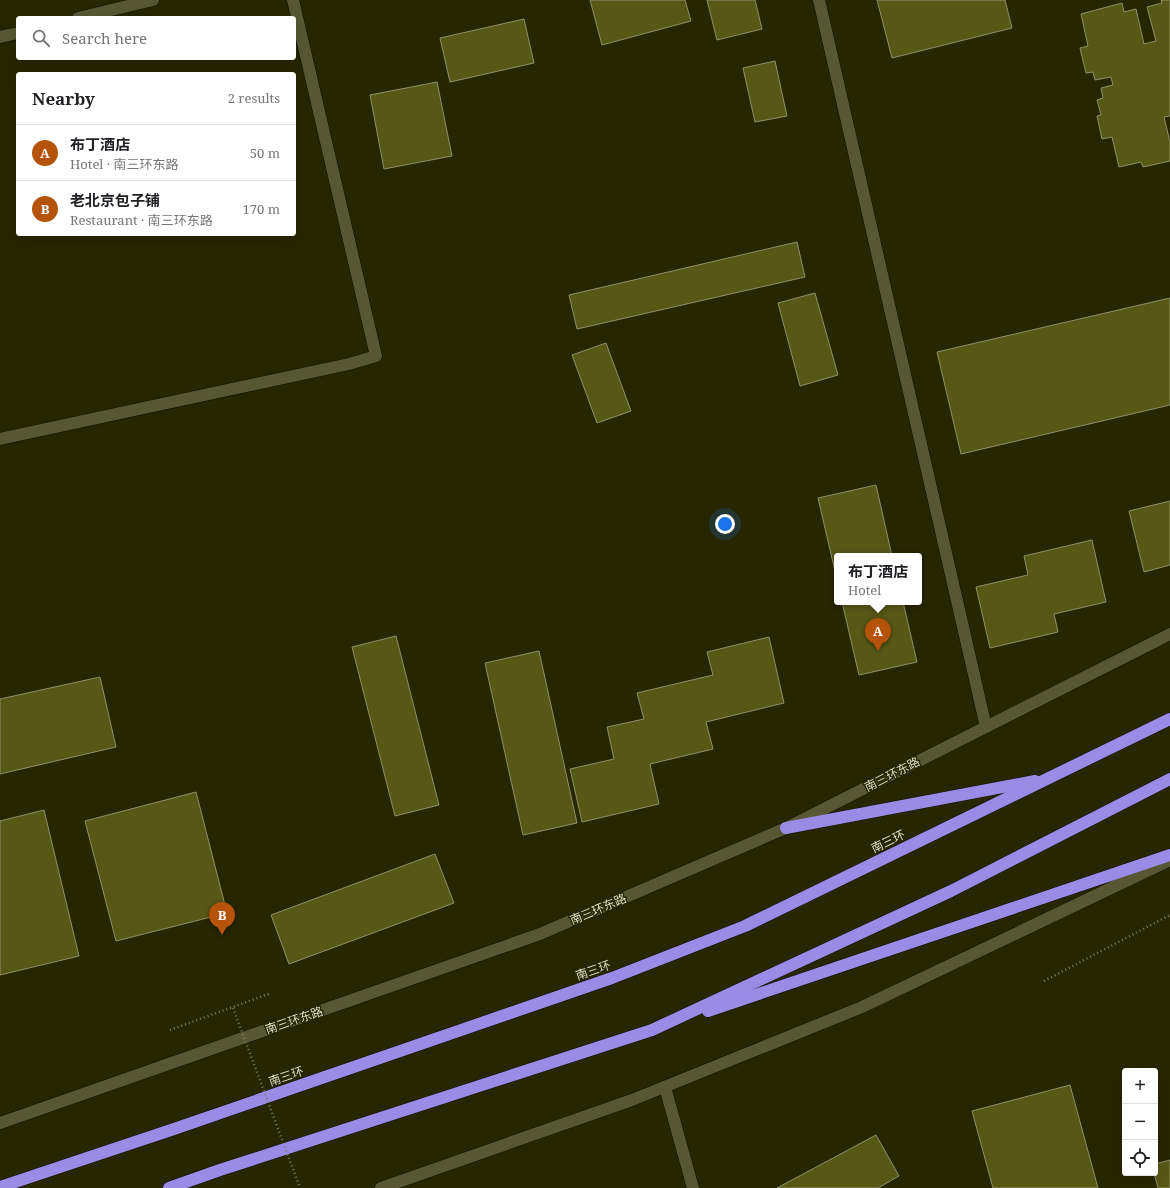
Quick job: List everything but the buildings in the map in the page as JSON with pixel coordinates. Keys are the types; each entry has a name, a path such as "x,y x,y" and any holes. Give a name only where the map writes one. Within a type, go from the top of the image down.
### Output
{"highway":[{"name":"南三环","path":"0,1187 174,1129 612,978 731,932 753,923 1170,719"},
{"path":"786,828 1050,778"},
{"path":"652,1030 951,891 1170,779"},
{"path":"169,1188 220,1170 652,1030 1170,855"}],"street":[{"path":"86,16 153,0"},
{"path":"0,439 349,364 376,356 293,0"},
{"path":"819,0 986,727"},
{"path":"0,37 16,33"},
{"name":"南三环东路","path":"0,1123 540,934 786,828 1170,634"},
{"path":"381,1188 632,1100 862,1007 1170,860"},
{"path":"665,1087 693,1188"}],"path":[{"path":"1044,981 1170,915"},
{"path":"170,1030 271,993"},
{"path":"233,1008 300,1188"}],"place":[{"name":"布丁酒店","path":"878,651"},
{"name":"老北京包子铺","path":"222,935"}]}
